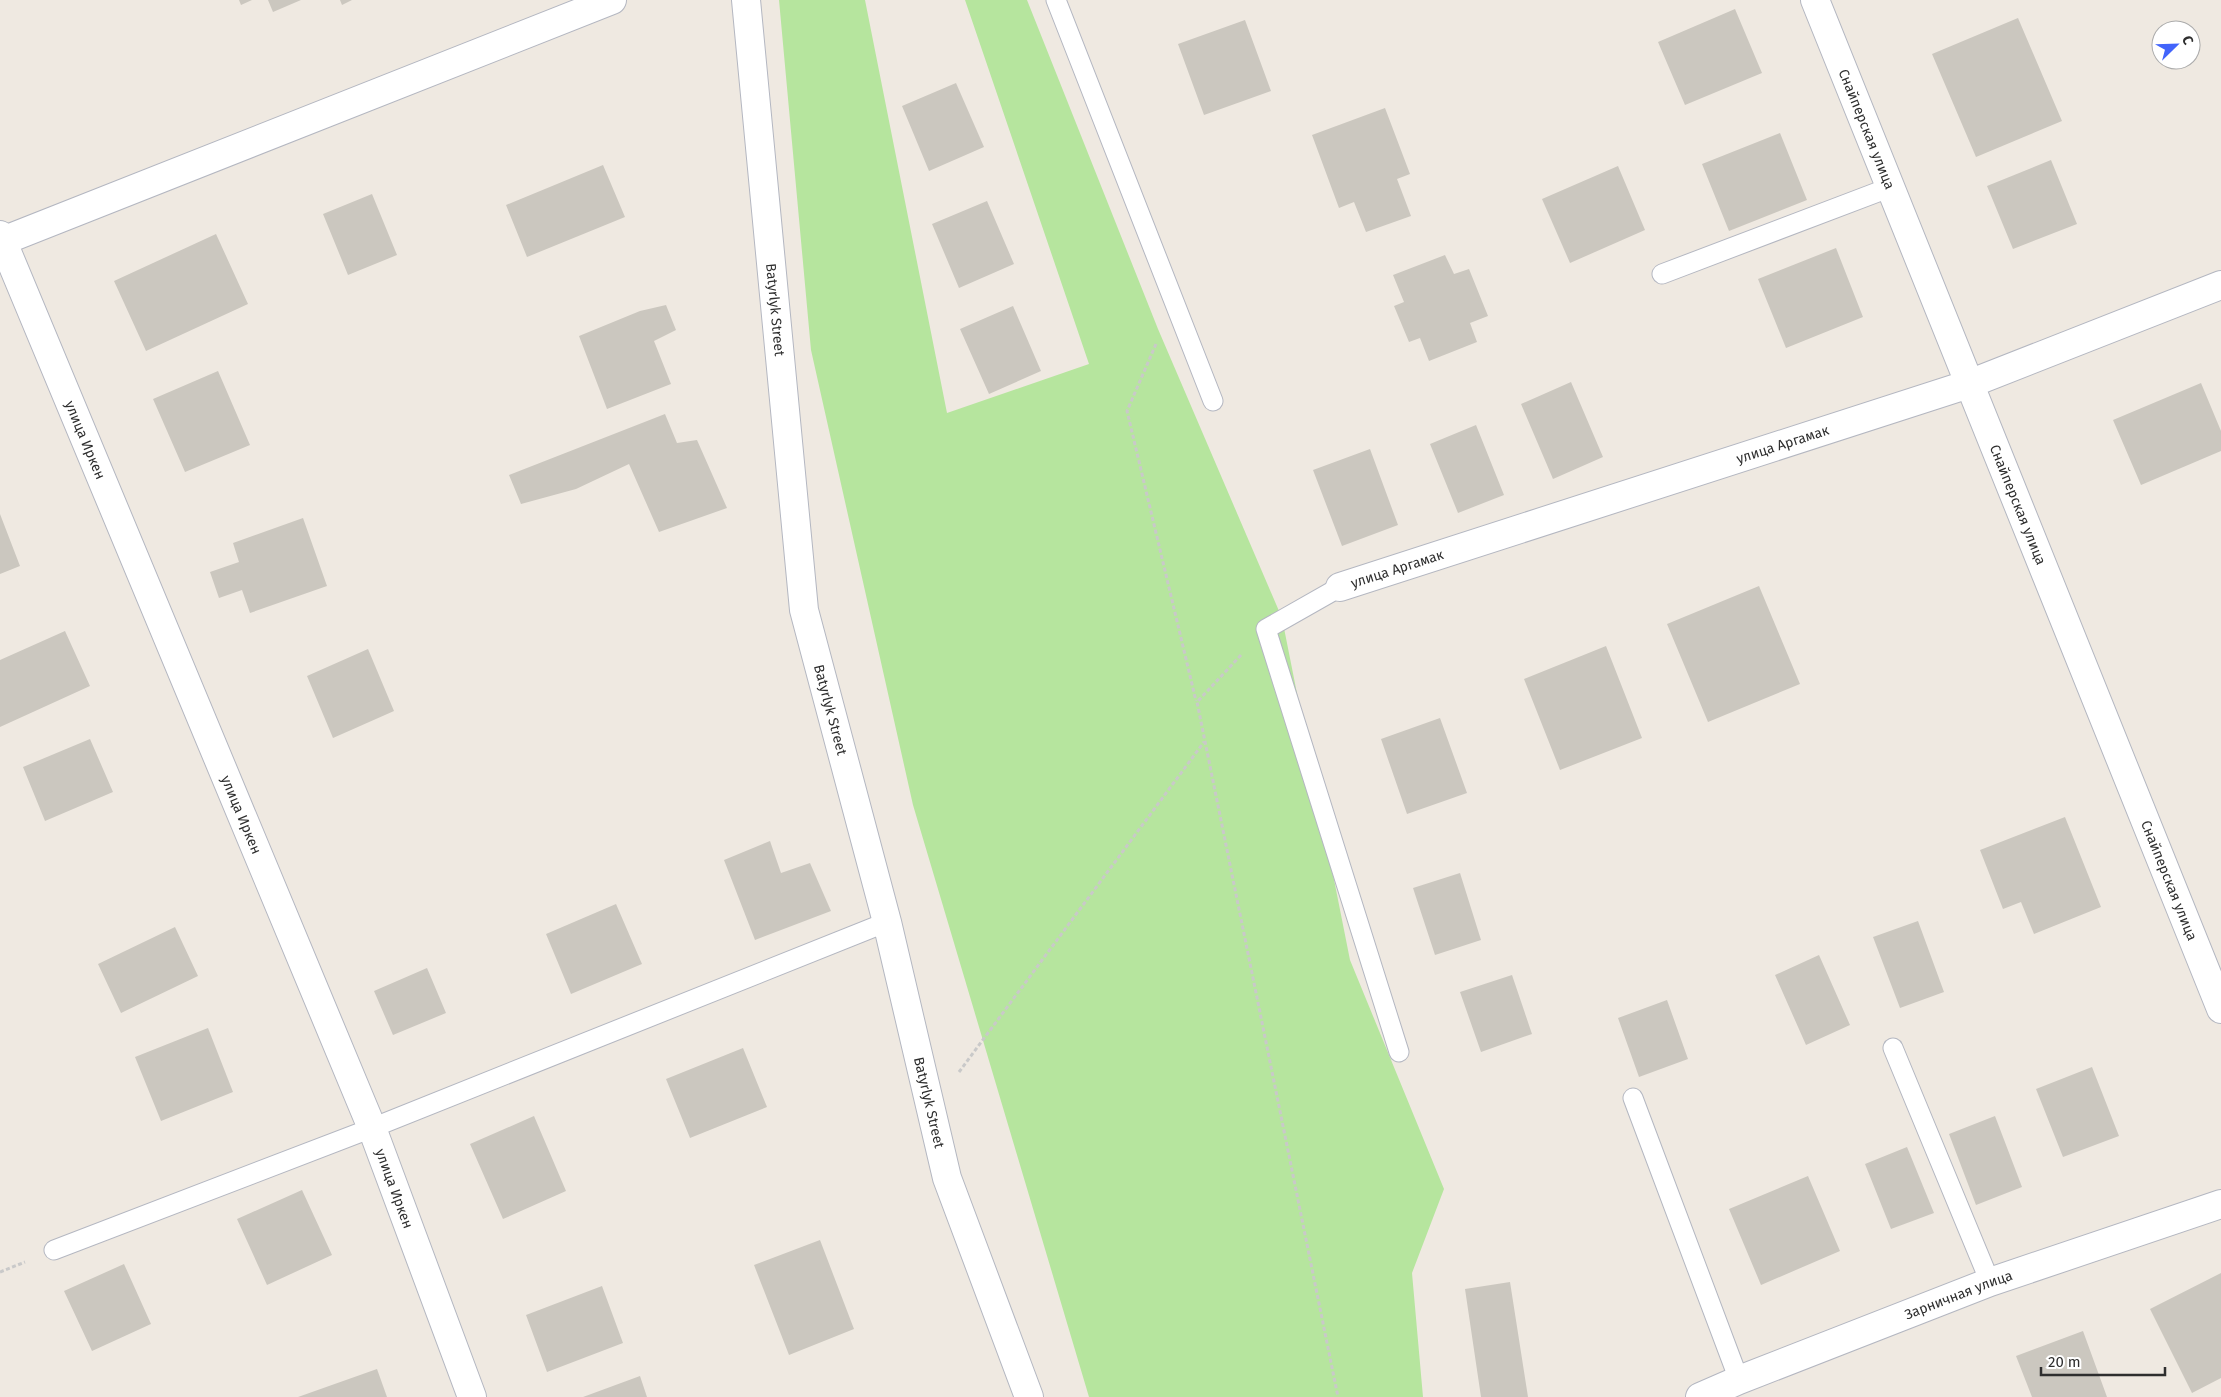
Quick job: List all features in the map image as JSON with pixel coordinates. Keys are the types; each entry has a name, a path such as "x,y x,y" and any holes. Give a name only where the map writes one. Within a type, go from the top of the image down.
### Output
{"street":[{"path":"1,239 612,0"},
{"name":"Batyrlyk Street","path":"746,0 804,610 888,922 947,1178 1029,1397"},
{"name":"Снайперская улица","path":"1815,0 2221,1009"},
{"name":"улица Иркен","path":"1,239 372,1128 472,1397"},
{"name":"улица Аргамак","path":"1340,587 1969,384 2221,285"},
{"name":"Зарничная улица","path":"1700,1397 1990,1282 2221,1204"}],"lane":[{"path":"1056,0 1213,401"},
{"path":"1662,274 1891,187"},
{"path":"1340,587 1266,629 1399,1052"},
{"path":"54,1250 372,1128 888,922"},
{"path":"1893,1048 1990,1282"},
{"path":"1633,1098 1739,1380"}],"path":[{"path":"1174,303 1127,411 1197,702 1338,1397"},
{"path":"1197,702 1266,629"},
{"path":"931,1109 1204,741"}],"green space":[{"path":"779,0 865,0 947,413 1089,364 965,0 1027,0 1158,329 1282,618 1350,960 1444,1189 1412,1273 1423,1397 1089,1397 913,805 811,350"}],"building":[{"path":"239,0 252,0 241,5"},
{"path":"268,0 301,0 273,12"},
{"path":"340,0 352,0 342,5"},
{"path":"1735,9 1762,73 1685,105 1658,42"},
{"path":"2018,18 2062,121 1976,157 1932,54"},
{"path":"1245,20 1271,91 1204,115 1178,44"},
{"path":"956,83 984,147 929,171 902,106"},
{"path":"1385,108 1410,174 1397,179 1411,216 1366,232 1354,202 1339,208 1312,135"},
{"path":"1780,133 1807,200 1729,231 1702,164"},
{"path":"2051,160 2077,224 2013,249 1987,186"},
{"path":"603,165 625,217 527,257 506,205"},
{"path":"1618,166 1645,230 1570,263 1542,199"},
{"path":"372,194 397,255 348,275 323,214"},
{"path":"987,201 1014,264 959,288 932,224"},
{"path":"216,234 248,304 146,351 114,281"},
{"path":"1836,248 1863,317 1786,348 1758,279"},
{"path":"1445,255 1454,274 1469,269 1488,316 1470,323 1477,342 1429,361 1420,338 1409,342 1394,306 1404,302 1393,275"},
{"path":"666,305 676,330 654,341 671,384 607,409 579,336 640,311"},
{"path":"1013,306 1041,371 989,394 960,329"},
{"path":"218,371 250,445 185,472 153,399"},
{"path":"1571,382 1603,457 1553,479 1521,404"},
{"path":"2201,383 2221,431 2221,451 2141,485 2113,420"},
{"path":"665,414 677,443 697,440 727,508 659,532 629,464 576,489 521,504 509,475"},
{"path":"1476,425 1504,495 1458,513 1430,444"},
{"path":"1370,449 1398,525 1342,546 1313,470"},
{"path":"0,514 20,566 0,574"},
{"path":"303,518 327,586 250,613 242,590 219,598 210,572 239,562 233,543"},
{"path":"1759,586 1800,684 1708,722 1667,624"},
{"path":"65,631 90,686 0,727 0,660"},
{"path":"1606,646 1642,738 1560,770 1524,679"},
{"path":"368,649 394,711 333,738 307,676"},
{"path":"1440,718 1467,793 1407,814 1381,739"},
{"path":"90,739 113,792 45,821 23,767"},
{"path":"2065,817 2101,907 2034,934 2021,902 2003,909 1980,850"},
{"path":"770,841 781,873 810,863 831,911 755,940 724,860"},
{"path":"1460,873 1481,940 1435,955 1413,888"},
{"path":"616,904 642,964 571,994 546,934"},
{"path":"1918,921 1944,992 1900,1008 1873,937"},
{"path":"175,927 198,976 121,1013 98,964"},
{"path":"1819,955 1850,1025 1806,1045 1775,975"},
{"path":"427,968 446,1013 393,1035 374,991"},
{"path":"1512,975 1532,1034 1481,1052 1460,992"},
{"path":"1667,1000 1688,1059 1639,1077 1618,1018"},
{"path":"208,1028 233,1092 161,1121 135,1057"},
{"path":"743,1048 767,1107 690,1138 666,1079"},
{"path":"2092,1067 2119,1136 2063,1157 2036,1089"},
{"path":"534,1116 566,1191 503,1219 470,1144"},
{"path":"1995,1116 2022,1187 1976,1205 1949,1134"},
{"path":"1907,1147 1934,1213 1891,1229 1865,1164"},
{"path":"1808,1176 1840,1251 1761,1285 1729,1209"},
{"path":"302,1190 332,1255 267,1285 237,1219"},
{"path":"820,1240 854,1329 789,1355 754,1265"},
{"path":"124,1264 151,1324 92,1351 64,1291"},
{"path":"2221,1273 2221,1378 2192,1393 2150,1309"},
{"path":"1510,1282 1528,1397 1481,1397 1465,1289"},
{"path":"602,1286 623,1343 547,1372 526,1315"},
{"path":"2083,1331 2107,1397 2032,1397 2016,1356"},
{"path":"377,1369 387,1397 298,1397"},
{"path":"640,1376 647,1397 583,1397"}]}
